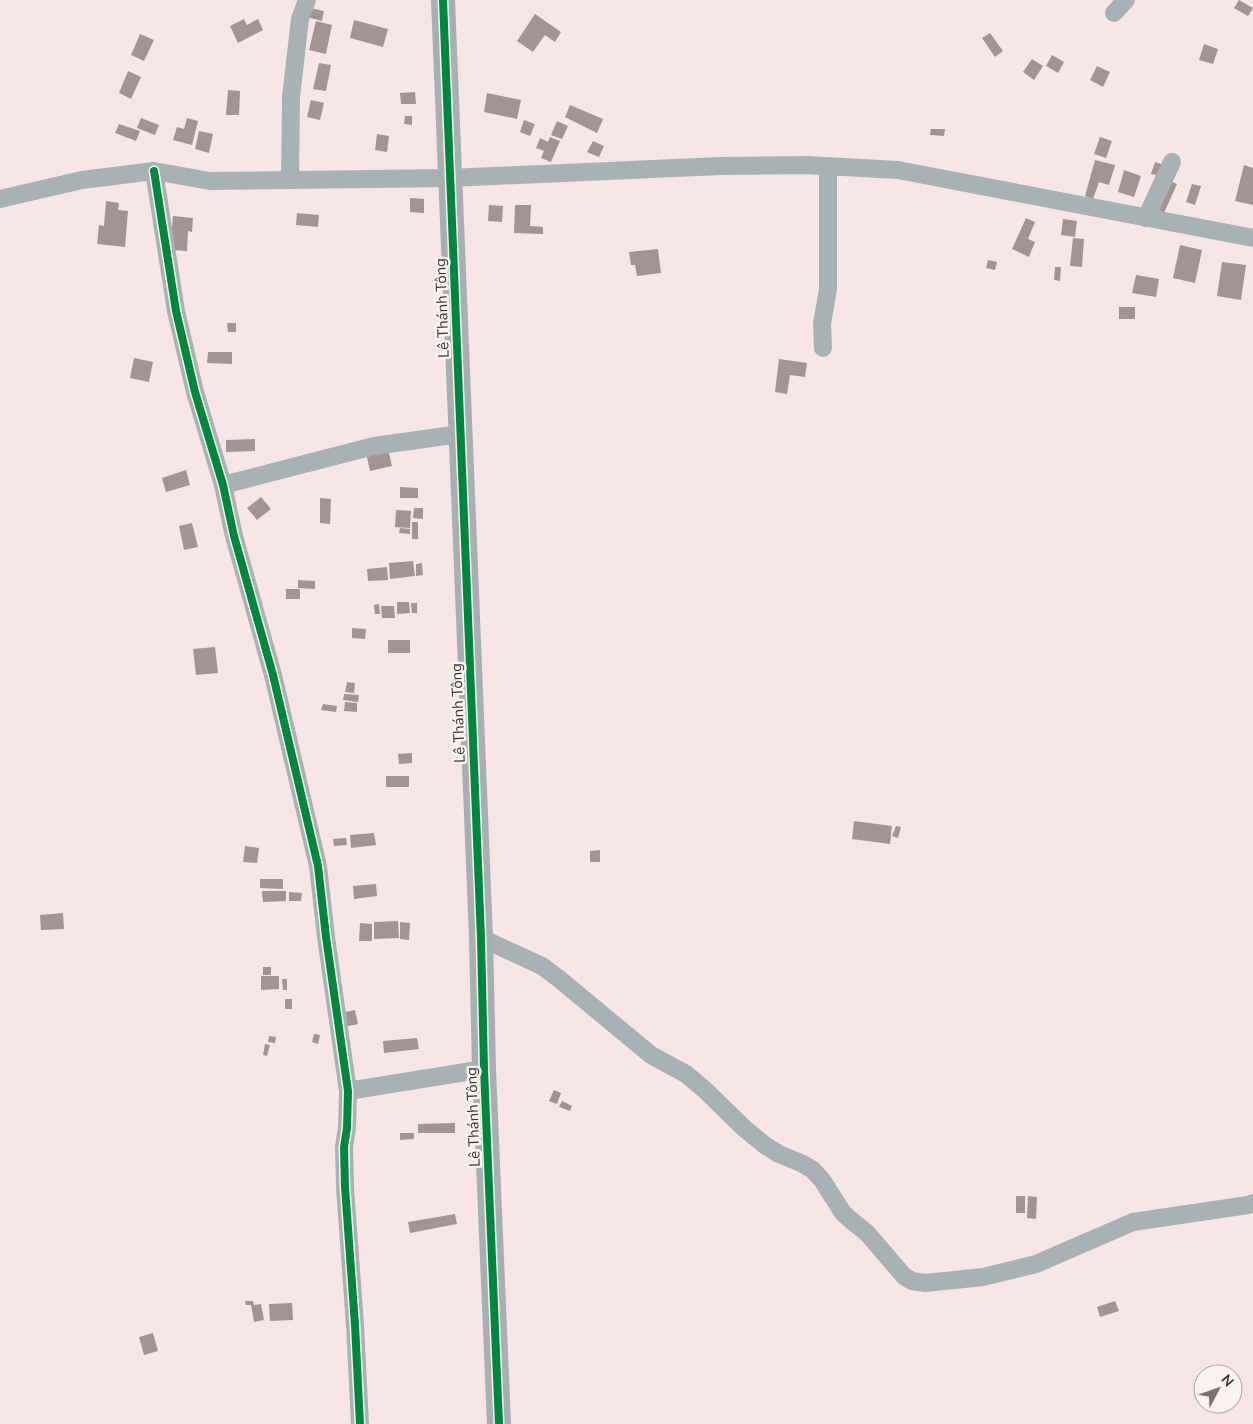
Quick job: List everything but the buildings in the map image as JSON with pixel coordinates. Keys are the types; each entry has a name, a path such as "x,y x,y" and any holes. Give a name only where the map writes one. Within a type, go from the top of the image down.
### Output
{"street":[{"path":"290,180 290,97 300,19 307,0"},
{"name":"Lê Thánh Tông","path":"443,0 499,1424"},
{"path":"1114,14 1126,0"},
{"path":"1146,218 1172,162"},
{"path":"0,199 82,180 154,171 210,181 450,178 720,166 806,165 898,170 1253,238"},
{"path":"824,348 822,324 828,289 828,166"},
{"path":"154,171 176,311 195,392 223,485 234,536 273,675 318,866 348,1091 347,1128 344,1147 345,1187 360,1424"},
{"path":"223,485 374,446 460,434"},
{"path":"481,938 542,966 652,1055 686,1074 766,1146 813,1170 822,1180 843,1212 852,1222 867,1233 904,1276 912,1281 925,1283 982,1277 1036,1264 1132,1222 1253,1203"},
{"path":"348,1091 484,1069"}],"cycle path":[{"path":"443,0 499,1424"},
{"path":"154,171 176,311 195,392 223,485 234,536 273,675 318,866 348,1091 347,1128 344,1147 345,1187 360,1424"}]}
